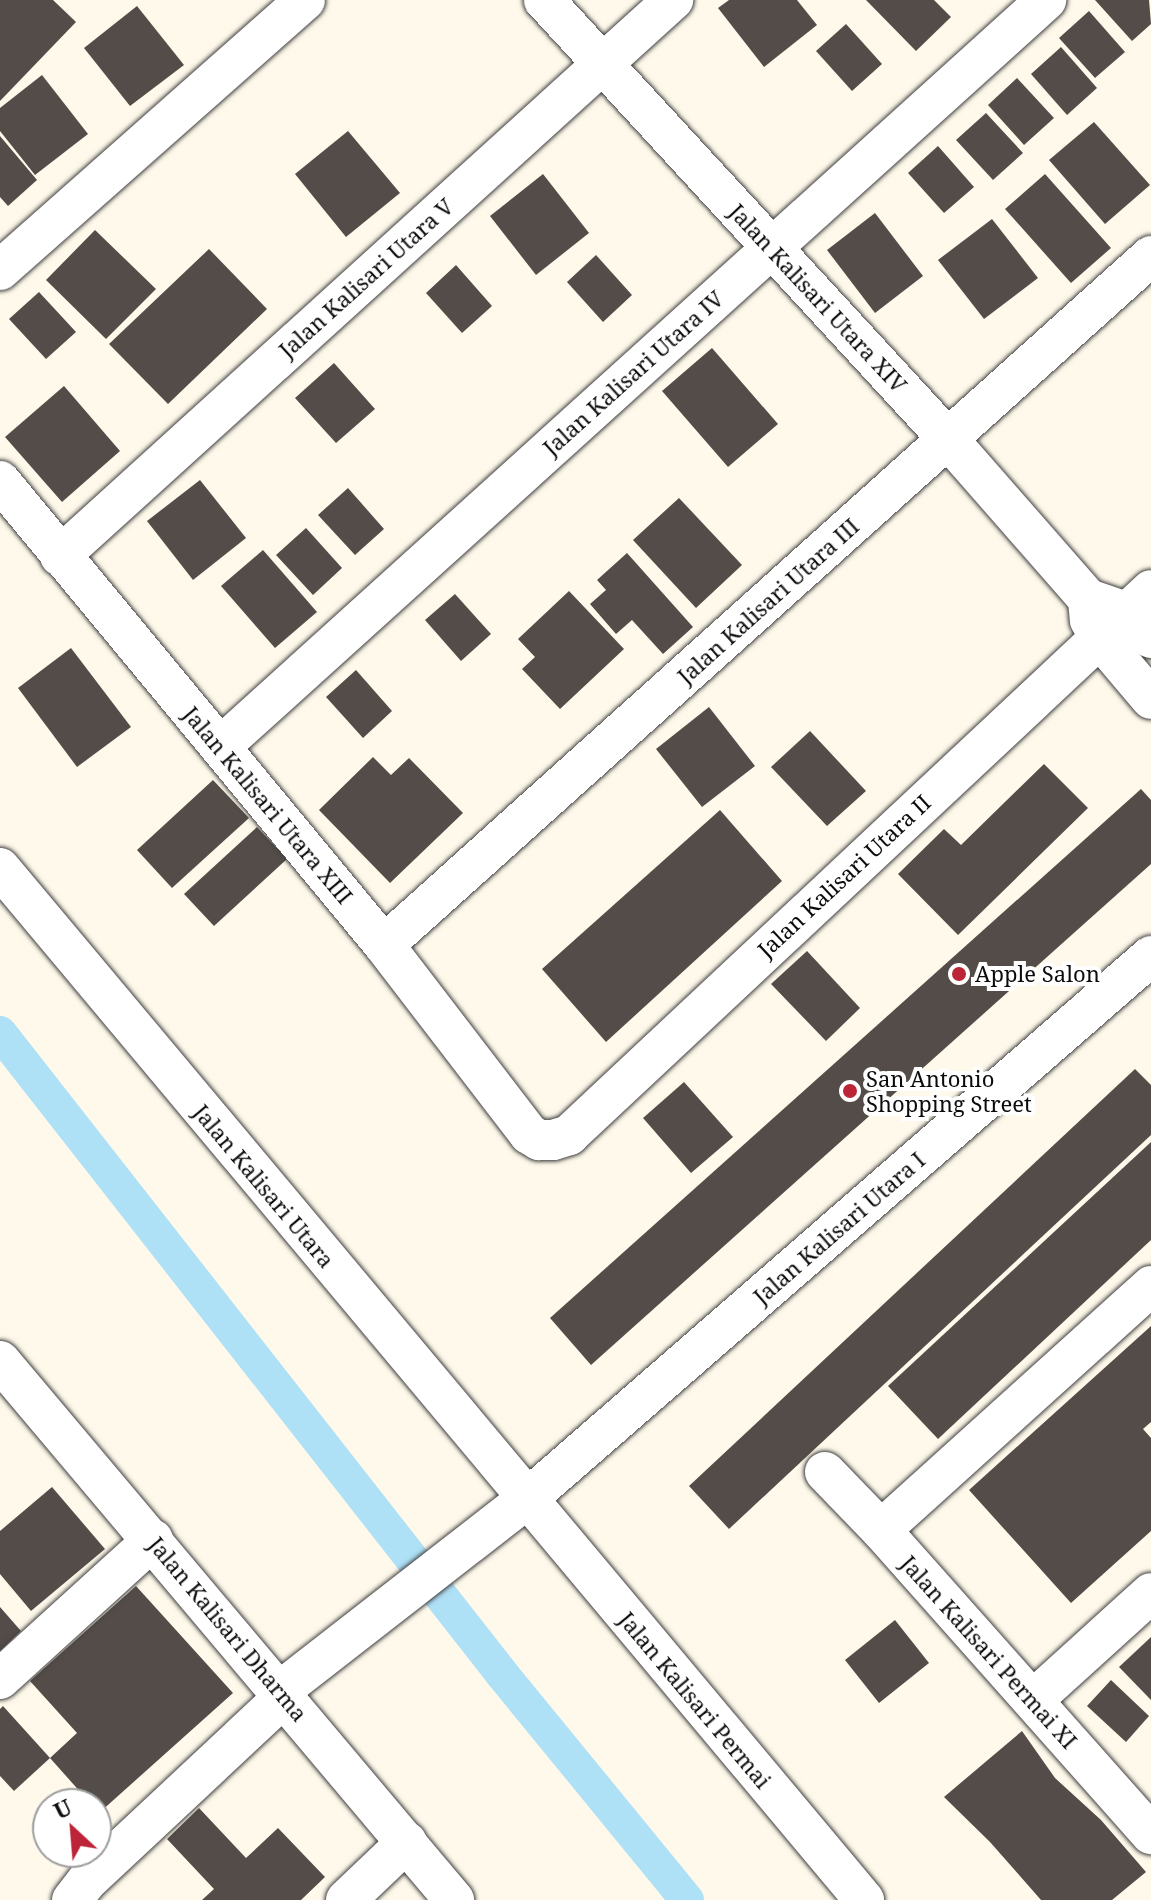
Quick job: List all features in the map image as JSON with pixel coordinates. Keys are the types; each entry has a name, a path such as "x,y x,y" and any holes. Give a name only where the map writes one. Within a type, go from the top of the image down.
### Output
{"street":[{"path":"0,270 305,0"},
{"name":"Jalan Kalisari Utara XIV","path":"544,0 948,439 1123,615 1151,699"},
{"name":"Jalan Kalisari Utara V","path":"60,556 673,0"},
{"name":"Jalan Kalisari Utara IV","path":"220,747 1046,0"},
{"name":"Jalan Kalisari Utara III","path":"384,945 1151,256"},
{"name":"Jalan Kalisari Utara XIII","path":"0,481 384,945 529,1134"},
{"name":"Jalan Kalisari Utara II","path":"529,1134 539,1140 569,1135 1123,615"},
{"name":"Jalan Kalisari Utara","path":"2,870 520,1504"},
{"name":"Jalan Kalisari Utara I","path":"72,1900 86,1882 322,1657 520,1504 1151,956"},
{"path":"881,1530 1151,1286"},
{"name":"Jalan Kalisari Dharma","path":"0,1361 454,1900"},
{"name":"Jalan Kalisari Permai XI","path":"825,1472 881,1530 1151,1834"},
{"name":"Jalan Kalisari Permai","path":"520,1504 864,1900"},
{"path":"0,1679 153,1540"},
{"path":"1033,1700 1151,1593"},
{"path":"346,1900 407,1842"}],"building":[{"path":"0,0 53,0 76,22 0,101"},
{"path":"729,0 797,0 817,25 764,67 718,8"},
{"path":"866,0 934,0 951,17 916,51"},
{"path":"1095,0 1149,0 1151,24 1132,41"},
{"path":"137,6 184,65 130,106 84,48"},
{"path":"1089,11 1125,52 1095,78 1059,38"},
{"path":"846,24 882,64 852,91 816,51"},
{"path":"1061,47 1097,88 1067,115 1031,74"},
{"path":"42,75 88,134 35,175 0,131 0,108"},
{"path":"1017,78 1054,118 1024,145 988,105"},
{"path":"986,113 1023,153 993,180 956,140"},
{"path":"1094,122 1150,185 1105,224 1049,160"},
{"path":"348,131 400,193 346,237 295,174"},
{"path":"0,136 37,180 8,206 0,197"},
{"path":"938,146 974,187 944,213 908,173"},
{"path":"543,174 589,233 536,275 490,216"},
{"path":"1045,174 1111,248 1071,283 1005,209"},
{"path":"875,213 923,276 875,313 827,250"},
{"path":"992,219 1038,278 984,319 938,260"},
{"path":"95,230 156,289 106,339 46,280"},
{"path":"209,249 267,309 168,404 109,344"},
{"path":"596,255 632,295 603,322 567,282"},
{"path":"456,265 492,306 462,333 426,293"},
{"path":"39,292 76,332 46,359 9,319"},
{"path":"712,348 778,424 728,467 662,391"},
{"path":"334,363 375,409 336,443 295,398"},
{"path":"64,386 120,451 62,502 5,437"},
{"path":"200,480 246,538 193,580 147,521"},
{"path":"348,488 384,529 355,555 318,515"},
{"path":"679,498 742,565 696,608 633,540"},
{"path":"306,528 342,568 313,595 276,555"},
{"path":"263,550 317,612 275,648 221,586"},
{"path":"627,553 693,627 663,654 632,620 616,634 590,604 606,590 597,580"},
{"path":"569,591 624,649 560,709 522,669 535,657 518,639"},
{"path":"455,594 491,634 461,661 425,620"},
{"path":"71,648 131,727 77,767 18,688"},
{"path":"356,670 392,711 363,738 326,697"},
{"path":"709,707 755,766 702,807 656,749"},
{"path":"810,731 866,791 827,826 771,767"},
{"path":"373,757 391,775 409,758 463,813 390,883 319,810"},
{"path":"1044,764 1088,808 958,935 898,874 944,829 961,845"},
{"path":"213,780 249,818 172,888 137,850"},
{"name":"San Antonio Shopping Street","path":"1141,789 1151,800 1151,864 591,1365 550,1318"},
{"path":"720,810 782,881 606,1042 542,969"},
{"path":"257,827 287,859 214,926 184,894"},
{"path":"807,951 860,1008 826,1041 771,984"},
{"path":"1135,1069 1151,1085 1151,1135 729,1529 689,1486"},
{"path":"684,1082 733,1137 691,1173 643,1118"},
{"path":"1151,1142 1151,1240 938,1439 888,1386"},
{"path":"1151,1326 1151,1422 1143,1429 1151,1438 1151,1531 1071,1603 969,1490"},
{"path":"52,1487 105,1549 31,1611 0,1574 0,1531"},
{"path":"136,1586 233,1693 112,1801 112,1788 77,1788 50,1758 77,1733 30,1681"},
{"path":"0,1607 21,1631 0,1651"},
{"path":"895,1620 929,1663 879,1703 845,1660"},
{"path":"1151,1637 1151,1700 1119,1667"},
{"path":"1111,1680 1149,1716 1126,1742 1087,1706"},
{"path":"3,1706 50,1758 14,1791 0,1776 0,1709"},
{"path":"1022,1731 1055,1778 1101,1820 1146,1872 1112,1900 1041,1900 990,1842 944,1797"},
{"path":"199,1808 246,1858 278,1828 325,1877 301,1900 202,1900 214,1889 167,1839"}],"waterway":[{"path":"0,1033 502,1674 687,1900"}],"place":[{"name":"Apple Salon","path":"959,974"},
{"name":"San Antonio Shopping Street","path":"850,1091"}]}
